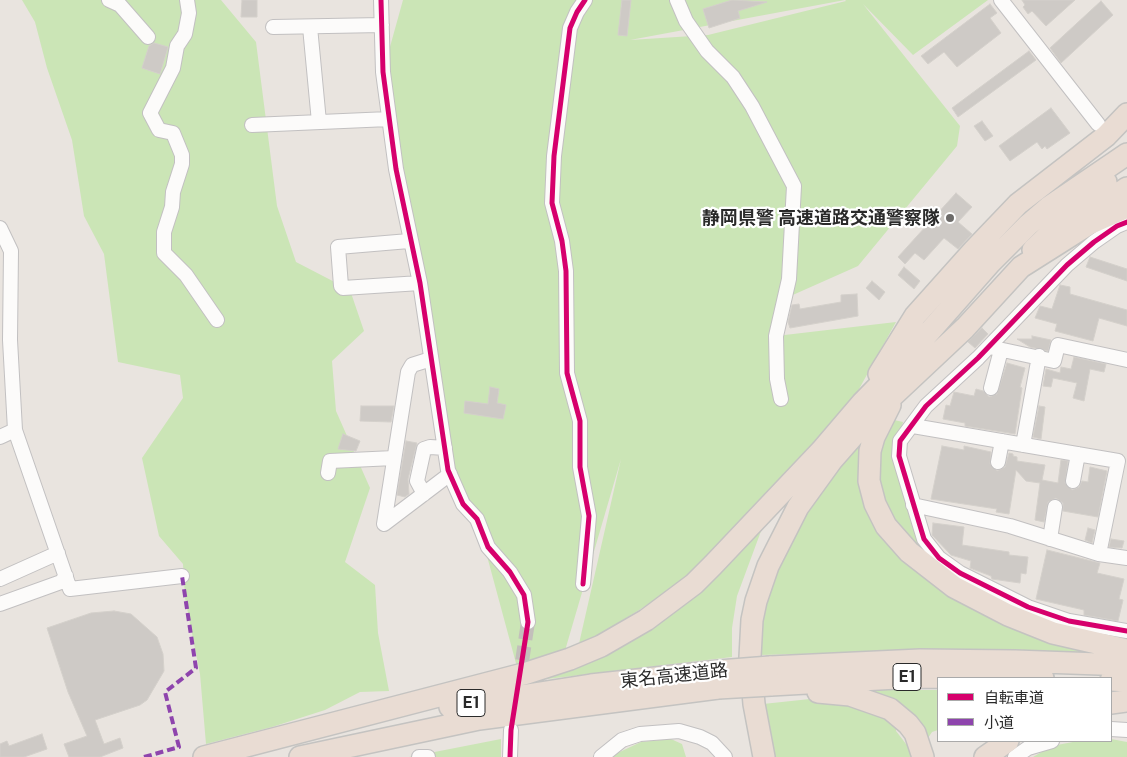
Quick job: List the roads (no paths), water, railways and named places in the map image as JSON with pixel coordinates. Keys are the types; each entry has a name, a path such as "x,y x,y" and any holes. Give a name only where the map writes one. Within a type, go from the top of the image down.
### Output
{"highway":[{"path":"862,403 915,316 1018,204 1106,136 1127,114"},
{"path":"1018,204 1075,174 1127,135"},
{"path":"204,757 489,684 570,659 601,646 646,620 694,584 821,451 862,403 1028,225 1049,207 1127,154"},
{"path":"764,757 758,732 750,657 756,602 768,566 785,529 812,486 868,418 965,328 1042,240 1103,184 1127,168"},
{"path":"1048,251 1078,223 1127,188"},
{"path":"1020,267 1089,224 1127,207"},
{"path":"901,387 874,437 869,467 869,481 875,504 886,526 895,537 922,563 975,599 1053,633 1127,650"},
{"path":"754,757 747,732 739,662 742,614 757,561 780,512 821,451"},
{"name":"東名高速道路","path":"771,681 920,660 1015,660 1127,665"},
{"name":"東名高速道路","path":"300,757 377,739 548,709 719,685 771,681 937,677"},
{"path":"1112,680 1127,681"},
{"path":"771,681 815,692 850,695 878,703 890,709 908,724 915,733 922,757"},
{"name":"東名高速道路","path":"228,757 366,723 493,699 591,685 719,685"},
{"path":"1112,702 1127,701"},
{"path":"985,757 1007,742"}],"street":[{"path":"109,0 120,5 148,37"},
{"path":"187,0 189,13 185,34 177,46 172,68 150,113 159,130 173,134 182,156 182,164 173,192 172,207 164,232 164,254 186,275 217,320"},
{"path":"381,0 383,72 389,119 410,241 420,283 450,474 463,504 477,519 488,547 510,572 524,595 528,622"},
{"path":"584,584 589,516 580,467 580,422 567,373 566,271 562,241 552,202 554,156 570,28 576,12 585,0"},
{"path":"677,0 686,21 707,51 733,76 752,106 794,186 788,279 776,336 781,399"},
{"path":"1001,0 1098,124"},
{"path":"273,28 382,25"},
{"path":"310,27 319,122"},
{"path":"252,124 389,119"},
{"path":"1127,222 1117,226 1100,238 1067,265 995,348 926,406 900,441 899,456 924,539 939,558 960,573 999,594 1069,621 1127,631"},
{"path":"0,228 11,251 10,340 15,430 70,589 182,576"},
{"path":"410,241 338,247 341,286 344,288 420,283"},
{"path":"995,348 1039,356 1054,361 1058,345 1127,360"},
{"path":"991,388 995,348"},
{"path":"1023,445 1039,356"},
{"path":"432,359 412,365 408,372 384,524 450,474"},
{"path":"913,426 1118,461 1099,554"},
{"path":"0,437 15,430"},
{"path":"998,462 1002,441"},
{"path":"424,494 417,481 424,449 430,447 445,448"},
{"path":"1073,481 1078,454"},
{"path":"328,473 330,461 394,458"},
{"path":"913,505 1010,526 1099,554 1127,558"},
{"path":"1050,539 1054,508"},
{"path":"0,579 58,553"},
{"path":"0,604 61,582 66,576"},
{"path":"1112,729 1127,730"},
{"path":"510,757 511,730"},
{"path":"601,757 622,740 640,734 679,731 700,737 712,743 725,757"},
{"path":"1016,757 1028,748 1049,742"},
{"path":"419,757 428,757"}],"tunnel":[{"path":"519,681 528,622"}],"place":[{"name":"静岡県警 高速道路交通警察隊","path":"950,218"}]}
